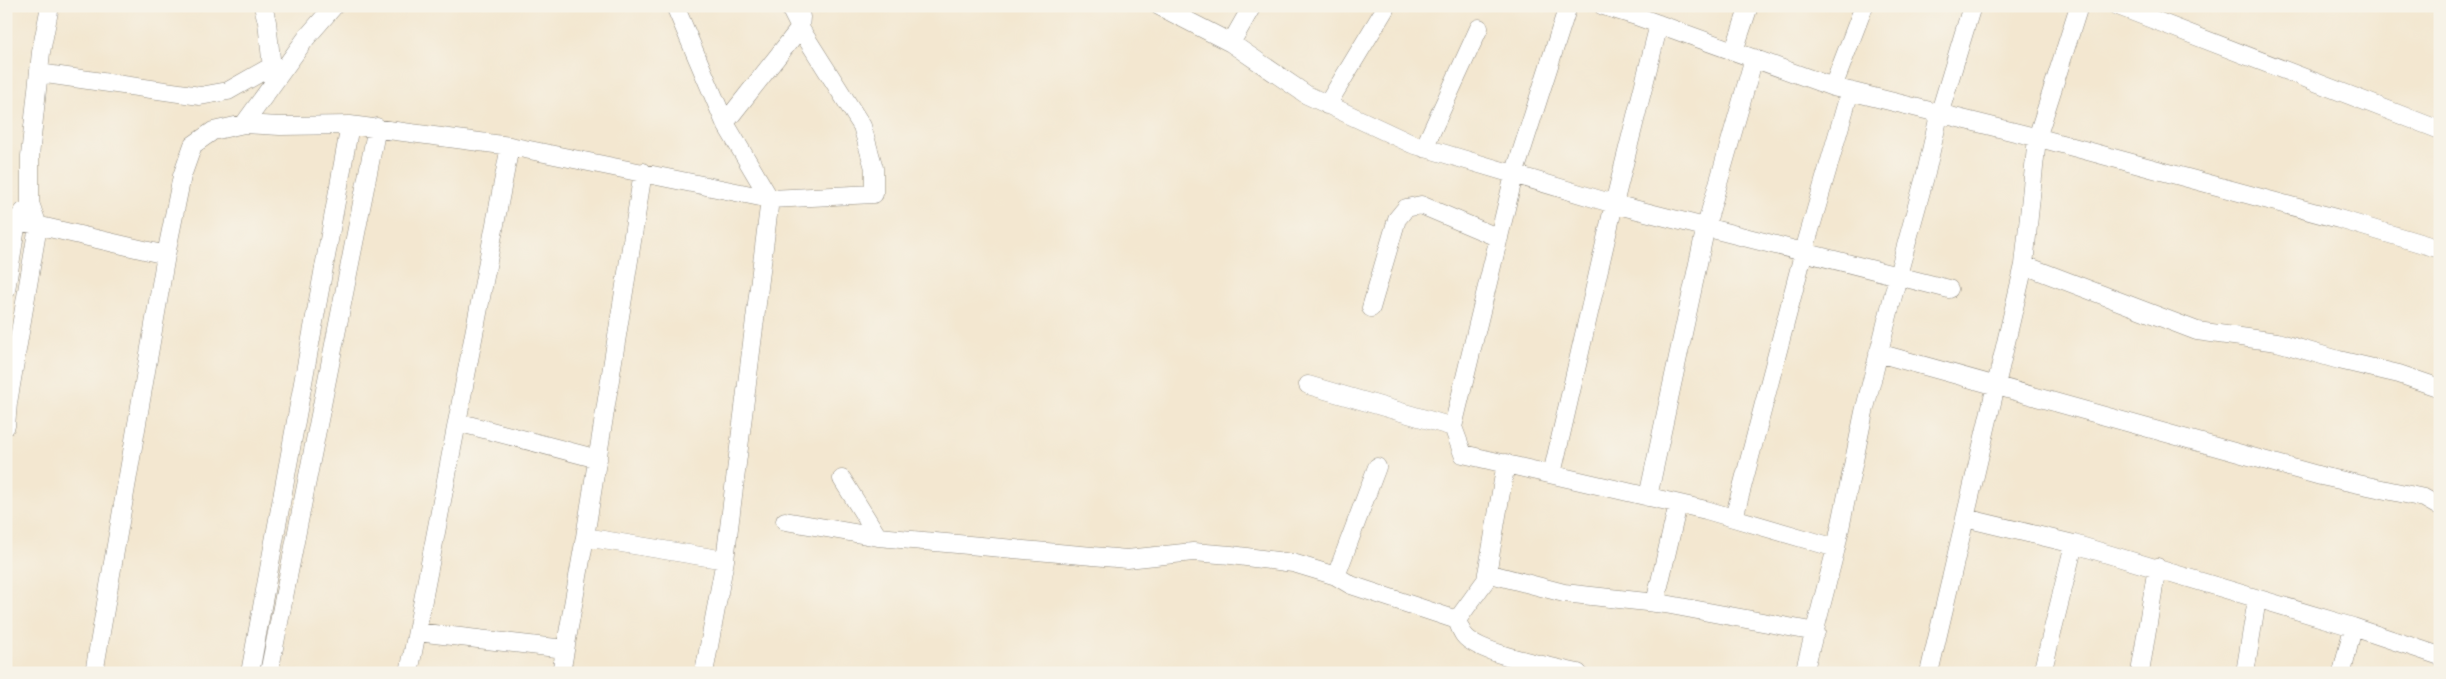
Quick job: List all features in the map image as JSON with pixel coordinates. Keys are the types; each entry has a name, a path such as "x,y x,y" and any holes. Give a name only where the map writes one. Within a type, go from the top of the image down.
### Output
{"street":[{"path":"6,426 7,403 38,226 30,203 30,156 39,73 50,6"},
{"path":"263,6 273,84"},
{"path":"244,124 307,37 334,6"},
{"path":"675,6 724,123 770,199 725,560 704,673"},
{"path":"94,673 166,255 182,176 193,145 213,132 244,124 280,126 350,125 377,127 510,146 770,199 874,194 874,168 862,126 800,28 789,6"},
{"path":"724,123 800,28 802,6"},
{"path":"1159,6 1231,43 1307,95 1412,144 1614,204 1949,289"},
{"path":"1231,43 1252,6"},
{"path":"1568,6 1514,175 1452,427 1463,454 1734,518 1836,548"},
{"path":"1602,6 1641,12 1659,24 1842,89 1939,115 2037,138 2339,219 2440,249"},
{"path":"1734,51 1749,6"},
{"path":"1734,518 1804,252 1842,89 1864,6"},
{"path":"1804,673 1836,548 1878,353 1926,173 1939,115 1972,6"},
{"path":"1929,673 2024,265 2037,138 2078,6"},
{"path":"2118,6 2440,130"},
{"path":"1327,104 1385,9"},
{"path":"1552,474 1614,204 1659,24"},
{"path":"1424,148 1480,28"},
{"path":"1648,497 1706,226 1754,58"},
{"path":"39,73 200,96 228,91 272,66"},
{"path":"250,673 350,125"},
{"path":"269,673 377,127"},
{"path":"409,673 510,146"},
{"path":"561,673 598,459 643,172"},
{"path":"6,290 12,219 30,203"},
{"path":"1372,308 1397,220 1406,208 1421,205 1499,238"},
{"path":"12,219 166,255"},
{"path":"2024,265 2197,331 2277,342 2339,360 2400,374 2440,388"},
{"path":"1878,353 2321,476 2424,498 2440,507"},
{"path":"1308,385 1452,427"},
{"path":"457,422 598,459"},
{"path":"1457,620 1486,580 1506,464"},
{"path":"1336,576 1377,467"},
{"path":"842,479 878,537"},
{"path":"1655,603 1678,504"},
{"path":"1965,518 2074,544 2158,567 2440,656"},
{"path":"785,521 878,537 1127,558 1193,552 1293,563 1336,576 1351,585 1457,620 1463,634 1473,643 1526,661 1578,673"},
{"path":"585,537 725,560"},
{"path":"2042,673 2074,544"},
{"path":"2140,673 2158,567"},
{"path":"1488,573 1564,593 1655,603 1816,632"},
{"path":"2245,673 2257,599"},
{"path":"2342,673 2353,627"},
{"path":"417,632 565,649"}]}
